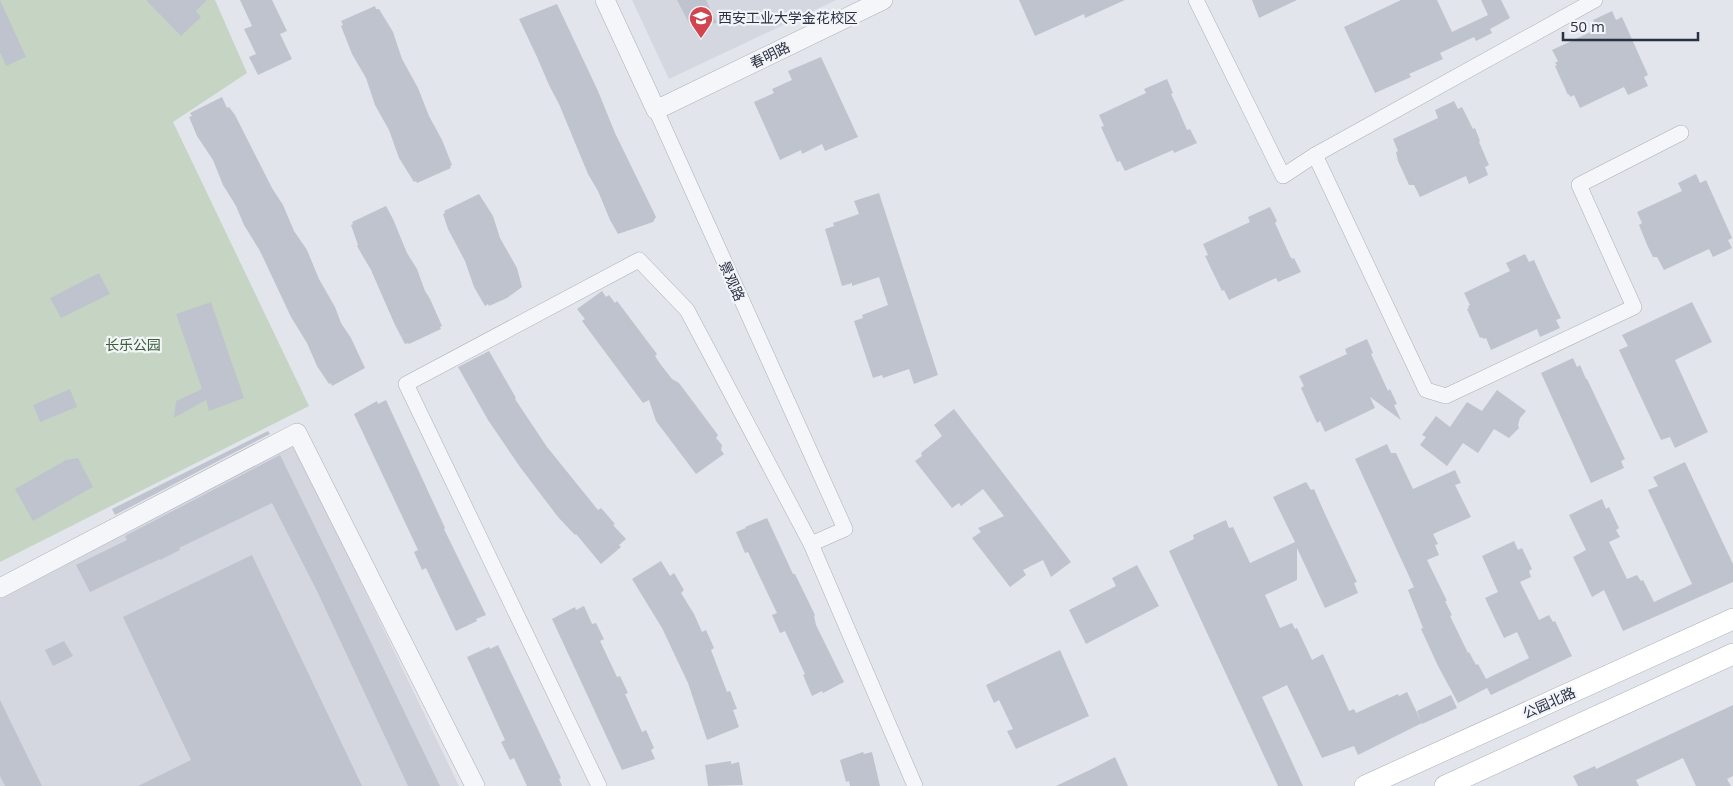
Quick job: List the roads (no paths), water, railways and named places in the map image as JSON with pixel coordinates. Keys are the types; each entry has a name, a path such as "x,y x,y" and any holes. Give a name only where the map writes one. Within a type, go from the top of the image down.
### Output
{"main road":[{"name":"公园北路","path":"1365,786 1733,619"},
{"path":"1444,786 1733,654"}],"street":[{"name":"景观路","path":"605,0 845,529 811,544"},
{"name":"春明路","path":"656,110 883,0"},
{"path":"1196,0 1283,176 1314,155 1595,0"},
{"path":"1314,155 1426,390 1446,396 1634,307 1579,185 1681,133"},
{"path":"599,786 406,384 639,260 687,310 811,544 915,786"},
{"path":"0,588 296,433 475,786"}],"place":[{"name":"西安工业大学金花校区","path":"701,39"}],"park label":[{"name":"长乐公园","path":"133,345"}]}
